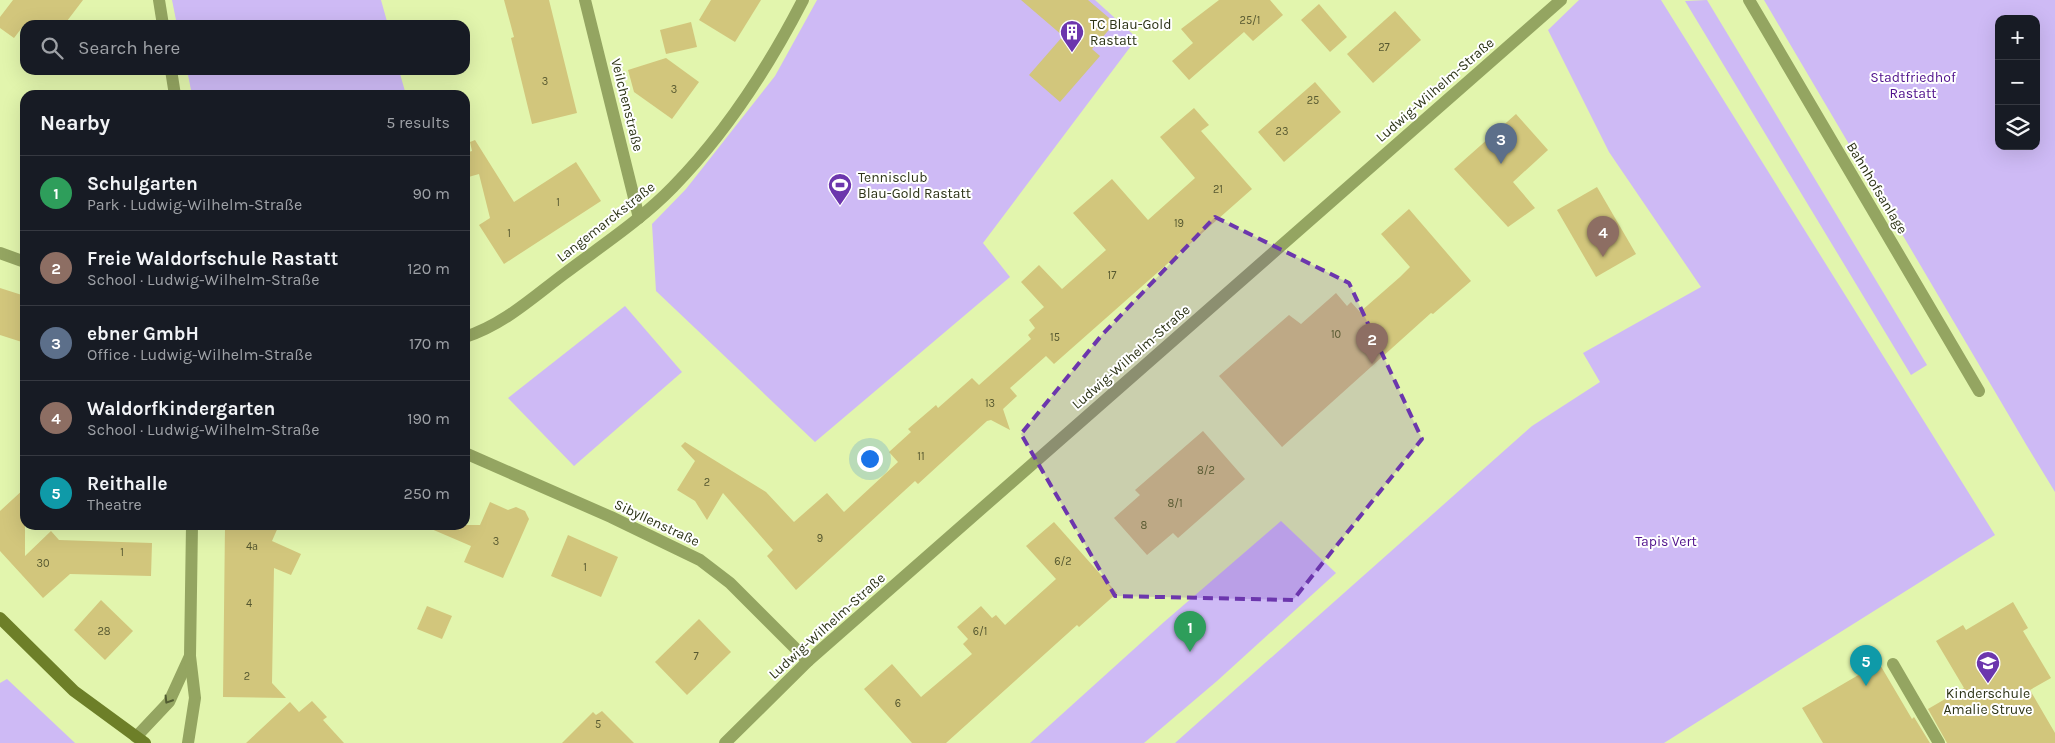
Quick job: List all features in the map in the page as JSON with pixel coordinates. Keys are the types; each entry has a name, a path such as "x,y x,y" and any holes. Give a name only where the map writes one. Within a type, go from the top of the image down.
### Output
{"street":[{"path":"159,0 162,20"},
{"name":"Veilchenstraße","path":"585,0 639,218"},
{"name":"Langemarckstraße","path":"470,335 498,323 639,218 672,188 713,143 751,92 803,0"},
{"name":"Ludwig-Wilhelm-Straße","path":"725,743 808,661 1561,0"},
{"name":"Bahnhofsanlage","path":"1749,0 1979,391"},
{"path":"172,75 174,90"},
{"path":"0,253 20,260"},
{"name":"Sibyllenstraße","path":"470,455 627,524 700,560 730,583 808,661"},
{"path":"188,743 195,698 190,656 192,530"},
{"path":"0,618 74,691 140,740 168,702 190,656"},
{"path":"1893,664 1939,743"}],"highlighted area":[{"path":"1215,217 1349,283 1422,439 1293,600 1115,596 1021,434 1101,336"}],"green space":[{"path":"172,0 381,0 387,20 176,20"},
{"name":"Tennisclub Blau-Gold Rastatt","path":"817,0 1095,0 1137,38 983,243 1010,277 815,442 656,291 652,224 686,189 775,76"},
{"name":"Tapis Vert","path":"1579,0 1661,0 1995,535 1664,743 1175,743 1532,426 1600,382 1583,353 1701,287 1609,152 1548,30"},
{"path":"1707,0 1927,365 1911,375 1685,1"},
{"name":"Stadtfriedhof Rastatt","path":"1764,0 2055,0 2055,492 2027,446"},
{"path":"188,75 400,75 405,90 191,90"},
{"path":"625,306 682,372 574,466 508,398"},
{"path":"1281,521 1336,573 1217,681 1144,743 1030,743 1164,622"},
{"path":"7,679 75,743 0,743 0,683"}],"building":[{"path":"13,0 83,0 68,20 20,20 20,30 14,38 0,28 0,17"},
{"path":"504,0 549,0 577,113 532,124 511,38 514,37"},
{"path":"711,0 761,0 735,42 699,20"},
{"name":"TC Blau-Gold Rastatt","path":"1021,0 1088,0 1115,23 1092,49 1100,56 1060,102 1029,75 1063,36"},
{"path":"1219,0 1270,0 1283,15 1253,41 1244,32 1189,80 1172,61 1193,43 1181,29"},
{"path":"1319,4 1347,37 1330,52 1301,20"},
{"path":"1395,11 1421,40 1373,83 1347,54"},
{"path":"691,22 697,47 666,54 660,30"},
{"path":"666,58 699,82 672,119 634,92 628,70"},
{"path":"1315,82 1341,112 1284,162 1258,132"},
{"path":"1194,108 1209,125 1201,131 1252,189 1054,364 1046,356 1010,388 1017,396 1003,409 1010,430 991,420 987,421 918,484 915,481 796,590 767,556 773,550 723,493 707,520 695,501 677,490 695,461 681,446 685,442 766,492 794,522 827,493 844,512 898,462 889,452 911,432 908,429 936,405 938,408 972,378 979,385 1031,339 1028,335 1035,328 1029,320 1044,307 1021,282 1039,265 1062,289 1106,250 1073,213 1112,179 1148,220 1195,178 1160,137"},
{"path":"1516,114 1548,150 1513,182 1535,208 1508,227 1454,169"},
{"path":"475,140 514,202 576,162 601,201 504,264 479,225 490,218 479,174 470,177 470,152 472,151 470,142"},
{"path":"1597,187 1636,254 1596,277 1557,210"},
{"path":"1409,209 1471,281 1433,314 1431,313 1282,447 1219,376 1289,315 1301,324 1336,293 1347,306 1351,302 1360,312 1400,277 1410,267 1381,234"},
{"path":"0,288 20,294 20,341 0,335"},
{"path":"1203,431 1245,479 1178,538 1173,533 1147,555 1114,518 1140,495 1135,490"},
{"path":"20,493 20,530 25,530 25,556 51,531 59,540 152,543 151,576 70,574 43,598 0,551 0,511"},
{"path":"490,502 508,510 516,507 525,511 529,519 503,578 464,562 471,546 434,530 470,530 470,525 480,525"},
{"path":"1054,522 1117,593 1079,627 1077,625 946,743 912,743 864,689 892,664 921,697 972,654 963,644 968,639 957,627 981,606 992,618 996,615 1005,625 1056,579 1026,546"},
{"path":"225,530 277,530 272,541 301,554 291,575 274,568 272,683 286,698 223,697"},
{"path":"568,535 618,557 601,597 551,576"},
{"path":"101,600 133,631 105,660 74,630"},
{"path":"2013,602 2028,628 2023,631 2051,678 2030,690 2055,733 2055,743 1947,743 1928,709 1964,688 1936,641 1963,625 1966,630"},
{"path":"427,606 452,616 442,639 417,629"},
{"path":"699,619 731,652 687,695 655,662"},
{"path":"1879,663 1912,719 1914,717 1930,743 1823,743 1802,708"},
{"path":"312,701 327,717 323,720 344,743 246,743 290,702 299,712"},
{"path":"602,711 634,743 562,743 593,712 596,715"}],"place":[{"name":"TC Blau-Gold Rastatt","path":"1072,53"},
{"name":"ebner GmbH","path":"1501,164"},
{"name":"Tennisclub Blau-Gold Rastatt","path":"840,206"},
{"name":"Waldorfkindergarten","path":"1603,257"},
{"name":"Freie Waldorfschule Rastatt","path":"1372,364"},
{"name":"Schulgarten","path":"1190,652"},
{"name":"Kinderschule Amalie Struve","path":"1988,684"},
{"name":"Reithalle","path":"1866,686"}]}
